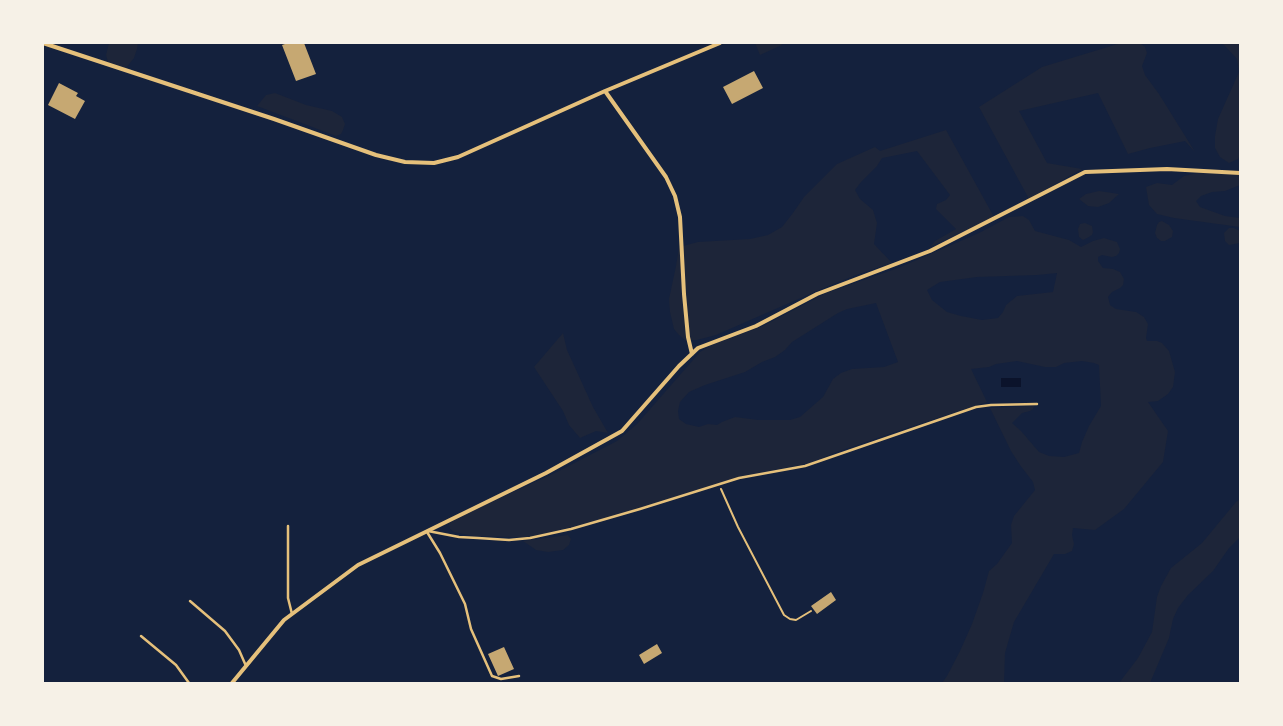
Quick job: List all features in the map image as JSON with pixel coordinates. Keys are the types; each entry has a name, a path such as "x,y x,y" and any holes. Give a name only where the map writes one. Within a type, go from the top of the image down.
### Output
{"street":[{"path":"43,43 376,154 405,162 434,163 458,157 605,91 720,43"},
{"path":"605,91 666,177 675,196 680,217 684,294 688,337 692,354"},
{"path":"232,683 284,620 358,565 546,474 622,431 679,366 698,348 756,326 817,294 930,251 1086,172 1167,169 1240,172"}],"lane":[{"path":"427,531 472,538 509,540 530,538 571,529 739,478 805,466 976,407 991,405 1037,404"},
{"path":"288,526 288,598 292,614"},
{"path":"427,531 440,553 465,604 471,629 492,676 502,679 519,676"},
{"path":"190,600 225,631 239,650 246,666"},
{"path":"141,636 176,665 189,683"}],"path":[{"path":"719,484 738,527 784,615 790,619 796,620 811,611"}],"shaded area":[{"path":"109,43 138,43 134,58 126,68 108,62 106,55"},
{"path":"755,43 781,43 782,45 760,55"},
{"path":"1121,43 1140,43 1145,47 1147,53 1142,66 1145,75 1159,94 1195,152 1185,141 1128,154 1098,93 1019,111 1047,163 1082,169 1029,199 979,107 1042,67"},
{"path":"1220,43 1240,43 1240,155 1238,159 1229,163 1220,157 1215,148 1215,136 1218,119 1239,72 1237,59 1224,45"},
{"path":"275,93 306,105 332,111 342,117 345,124 341,134 336,136 257,106 266,95"},
{"path":"946,130 994,217 930,247 935,241 956,229 936,209 937,204 946,200 950,195 917,151 882,158 877,166 855,190 860,199 873,210 877,223 874,244 892,263 856,275 819,290 716,335 697,340 685,340 674,329 669,299 679,247 698,242 750,239 768,235 782,227 804,197 837,164 875,147 880,151"},
{"path":"1201,172 1240,173 1240,185 1225,191 1212,192 1201,196 1196,201 1200,207 1225,216 1240,218 1240,227 1174,218 1157,214 1149,205 1146,187 1157,183 1172,185 1184,176"},
{"path":"1099,191 1119,194 1109,203 1098,207 1088,206 1079,199 1086,194"},
{"path":"1023,216 1029,220 1035,231 1069,240 1081,247 1093,241 1104,238 1117,242 1120,249 1116,256 1112,257 1102,255 1098,257 1098,261 1103,268 1113,269 1120,272 1124,279 1123,285 1112,292 1108,297 1110,305 1116,309 1136,312 1144,317 1148,324 1147,341 1157,341 1162,343 1169,351 1175,372 1173,387 1168,394 1158,401 1148,402 1168,431 1163,462 1124,509 1095,530 1073,528 1072,535 1074,544 1072,551 1065,554 1054,554 1014,622 1005,653 1004,683 942,683 960,651 972,624 989,571 997,564 1012,543 1011,525 1014,516 1035,490 1033,482 1011,451 990,408 1034,406 1030,411 1022,413 1012,423 1039,452 1049,456 1064,457 1079,453 1089,426 1101,406 1099,365 1094,363 1082,361 1064,363 1056,367 1045,367 1017,361 971,369 987,402 834,453 810,463 738,477 622,514 560,530 531,537 510,537 474,536 454,532 450,529 449,524 456,518 557,472 617,441 637,424 700,352 712,345 763,326 826,293 898,268 979,233 1009,217","holes":["1057,273 1053,292 1017,296 1006,305 998,318 982,320 947,312 932,300 927,290 940,282 977,277","876,303 898,362 884,367 852,369 841,373 833,379 823,397 800,417 790,420 758,420 735,417 717,425 708,424 699,427 686,424 679,419 678,411 680,402 689,392 705,385 745,372 762,362 775,357 785,350 792,342 838,313 847,309"]},
{"path":"1162,221 1169,225 1173,231 1172,237 1165,241 1161,241 1157,238 1155,233 1157,225"},
{"path":"1085,223 1092,226 1093,232 1092,235 1083,240 1079,237 1078,229 1080,224"},
{"path":"1229,228 1234,228 1240,231 1240,243 1229,245 1225,241 1224,233"},
{"path":"563,333 567,350 593,407 608,433 596,431 580,438 569,425 563,411 534,367"},
{"path":"1001,378 1021,378 1021,387 1001,387"},
{"path":"1240,499 1240,537 1229,548 1213,571 1188,595 1178,608 1173,619 1169,638 1150,683 1119,683 1138,658 1152,632 1157,597 1171,568 1202,543"},
{"path":"568,535 571,539 569,545 563,550 548,552 536,550 523,541"}],"building":[{"path":"288,43 304,43 316,74 296,81 282,45"},
{"path":"754,71 763,88 732,104 723,87"},
{"path":"59,83 78,93 76,96 85,101 75,119 48,105"},
{"path":"831,592 836,600 817,614 811,606"},
{"path":"657,644 662,653 644,664 639,655"},
{"path":"504,647 514,669 498,676 488,654"}]}
